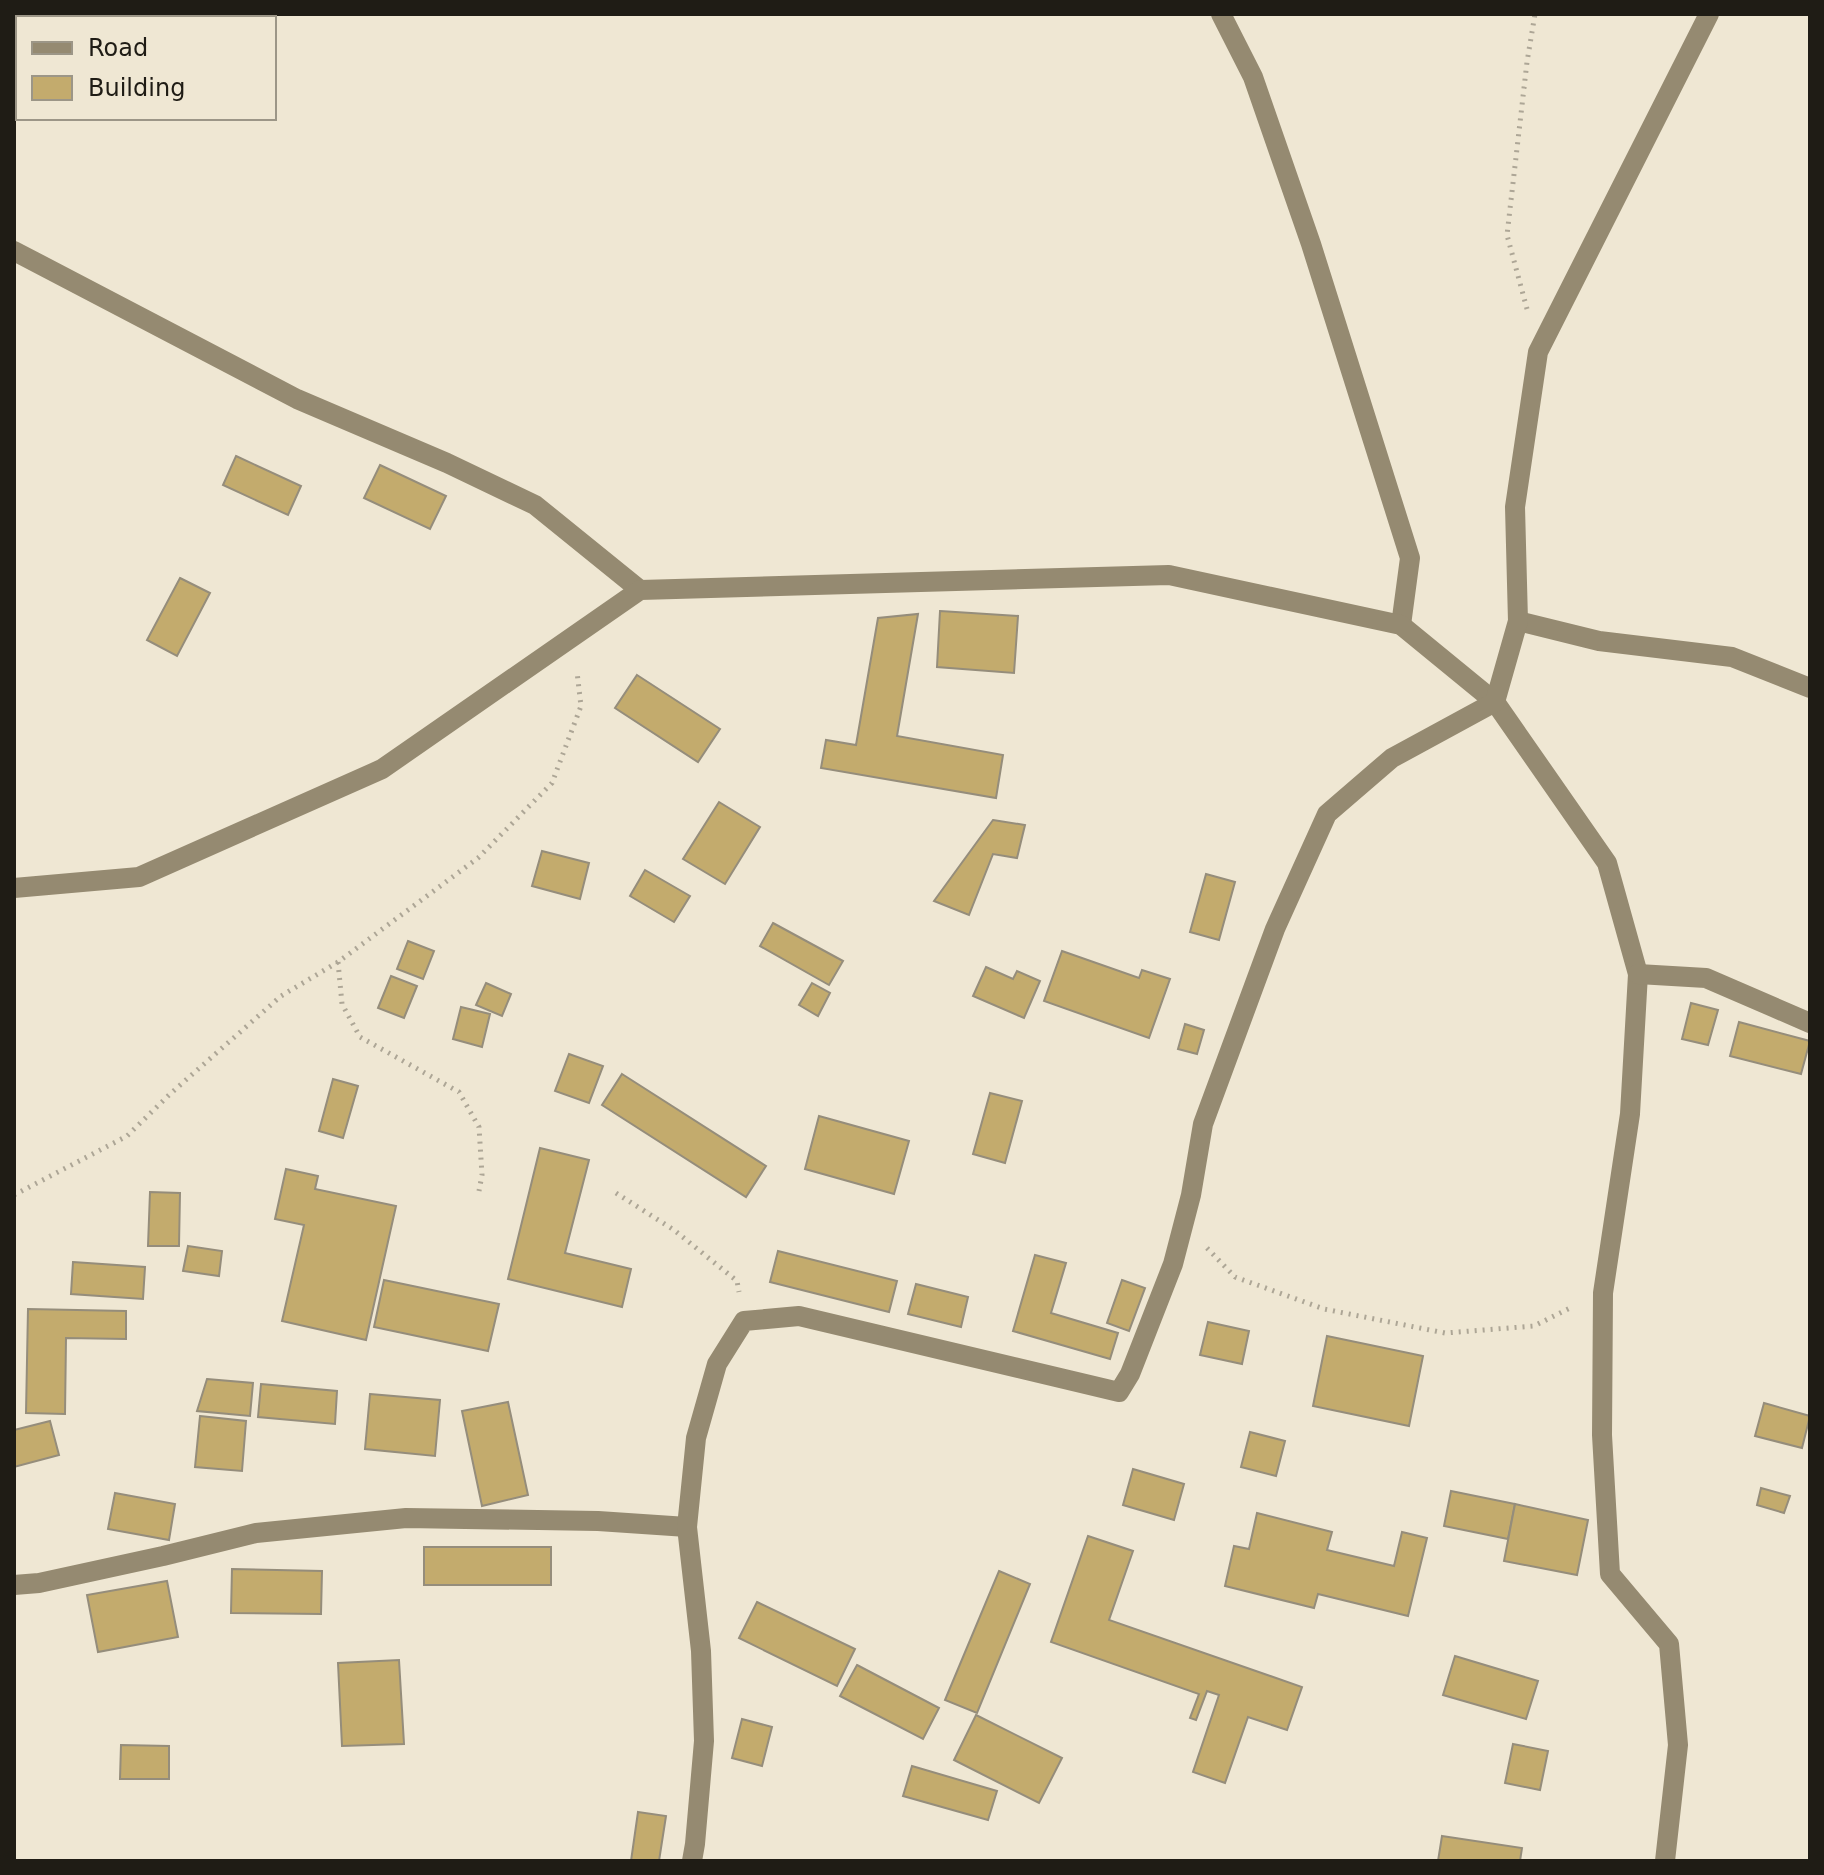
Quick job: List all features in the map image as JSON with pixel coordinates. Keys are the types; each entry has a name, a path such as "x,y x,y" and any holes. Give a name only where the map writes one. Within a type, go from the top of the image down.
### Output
{"street":[{"path":"1221,14 1253,77 1311,244 1410,558 1401,625"},
{"path":"692,1861 704,1741 701,1651 687,1527 696,1438 717,1364 744,1321 799,1316 1119,1392 1130,1374 1173,1264 1191,1195 1203,1124 1275,929 1327,814 1392,758 1495,702 1518,621 1515,507 1538,352 1709,14"},
{"path":"14,251 297,399 447,463 535,505 640,590"},
{"path":"14,888 139,877 382,769 640,590 1169,575 1401,625 1495,702 1607,863 1638,974 1630,1114 1603,1293 1602,1435 1610,1574 1669,1644 1678,1745 1665,1861"},
{"path":"1518,621 1599,641 1732,657 1810,688"},
{"path":"1638,974 1706,978 1810,1023"},
{"path":"14,1585 39,1583 148,1560 256,1533 406,1518 598,1521 687,1527"}],"path":[{"path":"1535,14 1507,235 1538,352"},
{"path":"14,1195 127,1136 281,996 338,962 478,858 552,783 581,706 573,635"},
{"path":"338,962 342,1004 360,1037 459,1092 479,1127 482,1175 479,1191"},
{"path":"616,1193 674,1230 737,1281 744,1321"},
{"path":"1183,1225 1235,1277 1324,1309 1445,1333 1534,1326 1603,1293"}],"building":[{"path":"236,456 301,486 288,515 223,485"},
{"path":"380,465 446,496 430,529 364,498"},
{"path":"180,578 210,593 177,656 147,640"},
{"path":"940,611 1018,616 1014,673 937,667"},
{"path":"918,614 897,736 1003,755 996,798 821,768 826,740 856,745 878,618"},
{"path":"637,675 720,729 698,762 615,708"},
{"path":"719,802 760,827 725,884 683,859"},
{"path":"993,820 1025,825 1017,858 993,854 969,915 934,901"},
{"path":"542,851 589,863 580,899 532,886"},
{"path":"645,870 690,896 674,922 630,896"},
{"path":"1206,874 1235,882 1219,940 1190,932"},
{"path":"773,923 843,961 829,985 760,946"},
{"path":"408,941 434,951 423,979 397,969"},
{"path":"1062,951 1139,978 1142,970 1170,979 1149,1038 1044,1001"},
{"path":"986,967 1013,979 1017,971 1040,981 1024,1018 973,996"},
{"path":"391,976 417,986 404,1018 378,1008"},
{"path":"486,983 511,994 502,1016 476,1005"},
{"path":"812,983 830,993 818,1016 799,1005"},
{"path":"1691,1003 1718,1010 1708,1045 1682,1039"},
{"path":"461,1007 490,1014 482,1047 453,1039"},
{"path":"1739,1022 1810,1041 1801,1074 1730,1056"},
{"path":"1185,1024 1204,1030 1197,1054 1178,1049"},
{"path":"569,1054 603,1066 589,1103 555,1091"},
{"path":"622,1074 766,1166 746,1197 602,1105"},
{"path":"333,1079 358,1086 343,1138 319,1131"},
{"path":"990,1093 1022,1101 1005,1163 973,1154"},
{"path":"819,1116 909,1141 894,1194 805,1169"},
{"path":"540,1148 589,1160 565,1253 631,1269 622,1307 508,1279"},
{"path":"286,1169 318,1176 315,1189 396,1206 366,1340 282,1321 304,1225 275,1219"},
{"path":"150,1192 180,1193 179,1246 148,1246"},
{"path":"188,1246 222,1251 219,1276 183,1271"},
{"path":"778,1251 897,1281 889,1312 770,1282"},
{"path":"1035,1255 1066,1263 1051,1313 1118,1333 1110,1359 1013,1331"},
{"path":"73,1262 145,1267 143,1299 71,1294"},
{"path":"384,1280 499,1304 488,1351 374,1327"},
{"path":"1122,1280 1145,1288 1129,1331 1107,1323"},
{"path":"916,1284 968,1297 961,1327 908,1314"},
{"path":"28,1309 126,1311 126,1339 66,1338 65,1414 26,1413"},
{"path":"1208,1322 1249,1331 1242,1364 1200,1355"},
{"path":"1327,1336 1423,1356 1409,1426 1313,1406"},
{"path":"207,1379 253,1383 250,1416 197,1411"},
{"path":"261,1384 337,1391 335,1424 258,1417"},
{"path":"370,1394 440,1400 435,1456 365,1449"},
{"path":"508,1402 528,1495 482,1506 462,1411"},
{"path":"1764,1403 1810,1416 1802,1448 1755,1436"},
{"path":"200,1416 246,1421 242,1471 195,1467"},
{"path":"50,1421 59,1455 14,1467 14,1430"},
{"path":"1250,1432 1285,1441 1276,1476 1241,1467"},
{"path":"1133,1469 1184,1484 1174,1520 1123,1505"},
{"path":"1761,1488 1790,1496 1784,1513 1757,1505"},
{"path":"1451,1491 1515,1504 1508,1539 1444,1526"},
{"path":"115,1493 175,1504 169,1540 108,1529"},
{"path":"1515,1504 1588,1520 1577,1575 1504,1561"},
{"path":"1257,1513 1332,1532 1327,1550 1394,1566 1402,1532 1427,1538 1408,1616 1318,1594 1314,1608 1225,1586 1234,1546 1249,1549"},
{"path":"1088,1536 1133,1551 1109,1620 1302,1687 1287,1730 1248,1717 1225,1783 1193,1772 1219,1695 1207,1691 1196,1720 1190,1718 1199,1694 1051,1642"},
{"path":"424,1547 551,1547 551,1585 424,1585"},
{"path":"232,1569 322,1571 321,1614 231,1613"},
{"path":"999,1571 1030,1584 977,1713 945,1700"},
{"path":"167,1581 178,1637 98,1652 87,1595"},
{"path":"757,1602 855,1649 837,1686 739,1638"},
{"path":"1455,1656 1538,1681 1526,1719 1443,1695"},
{"path":"399,1660 404,1744 342,1746 338,1663"},
{"path":"857,1665 939,1708 923,1739 840,1696"},
{"path":"976,1715 1062,1758 1039,1803 954,1760"},
{"path":"742,1719 772,1727 762,1766 732,1758"},
{"path":"1513,1744 1548,1751 1540,1790 1505,1783"},
{"path":"121,1745 169,1746 169,1779 120,1779"},
{"path":"912,1766 997,1791 988,1820 903,1796"},
{"path":"638,1812 666,1816 659,1861 631,1861"},
{"path":"1442,1836 1522,1848 1520,1861 1438,1861"}]}
